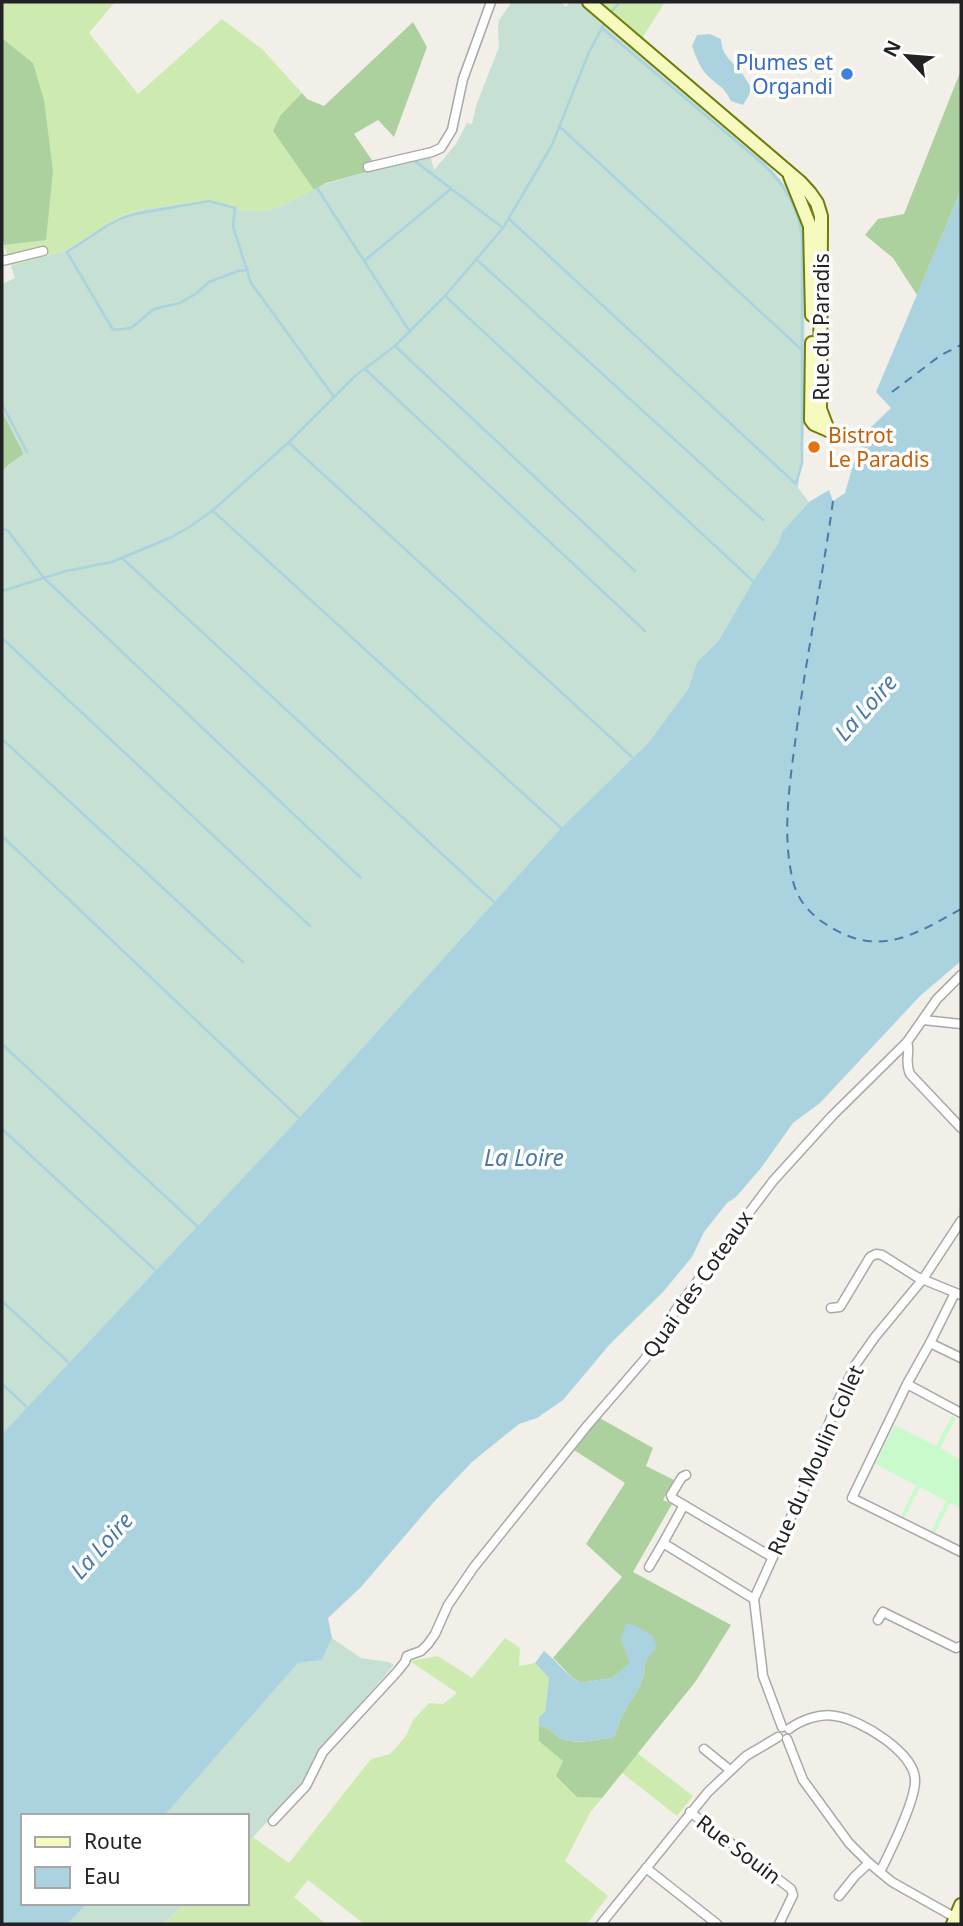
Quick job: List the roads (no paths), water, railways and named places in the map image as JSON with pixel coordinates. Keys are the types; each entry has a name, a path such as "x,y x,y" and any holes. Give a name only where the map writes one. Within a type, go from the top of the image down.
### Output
{"main road":[{"name":"Rue du Paradis","path":"589,2 762,149 814,197 821,216 820,400 828,430 811,420 811,233 807,216 790,176"},
{"path":"954,1921 961,1905"}],"street":[{"path":"368,167 441,148 452,130 463,79 491,2"},
{"path":"2,261 43,251"},
{"name":"Quai des Coteaux","path":"273,1821 306,1786 323,1752 397,1672 407,1656 421,1651 428,1644 448,1605 474,1567 653,1348 675,1311 773,1181 907,1042 937,999 961,975"},
{"path":"923,1020 961,1024"},
{"path":"907,1042 909,1047 906,1066 910,1074 961,1128"},
{"name":"Rue du Moulin Collet","path":"785,1728 763,1676 754,1599 856,1364 923,1279 961,1221"},
{"path":"831,1308 840,1307 870,1257 876,1254 958,1294 907,1384 852,1498 961,1552"},
{"path":"930,1343 961,1358"},
{"path":"907,1384 961,1413"},
{"path":"686,1475 671,1495 672,1498 772,1557"},
{"path":"649,1567 684,1505"},
{"path":"663,1543 754,1599"},
{"path":"878,1620 883,1612 957,1648 961,1646"},
{"path":"601,1924 690,1812 730,1770 746,1756 790,1734 785,1728 820,1716 835,1715 852,1721 891,1745 904,1755 912,1766 915,1779 912,1796 880,1872"},
{"path":"782,1738 803,1780 849,1843 892,1882 954,1921"},
{"path":"704,1749 730,1770"},
{"name":"Rue Souin","path":"690,1812 791,1889 793,1895 779,1924"},
{"path":"839,1896 869,1863"},
{"path":"646,1868 717,1924"}],"water":[{"path":"710,34 721,39 725,54 751,87 743,105 731,101 698,62 692,46 697,35"},
{"name":"La Loire","path":"961,190 961,961 920,996 820,1103 793,1123 761,1168 736,1197 727,1203 704,1232 692,1257 663,1292 610,1344 563,1400 537,1418 519,1424 472,1462 433,1503 361,1587 328,1618 332,1638 322,1660 298,1663 166,1814 21,1814 21,1905 85,1905 68,1924 2,1924 2,1434 299,1118 561,828 649,742 688,689 697,662 719,640 778,544 782,532 809,502 829,490 833,501 845,493 865,433 891,408 876,392"},
{"path":"626,1623 653,1636 657,1647 646,1663 642,1681 622,1716 614,1737 569,1741 539,1726 539,1717 545,1712 549,1678 535,1663 544,1651 580,1683 612,1678 630,1663 621,1639"}],"waterway":[{"path":"610,13 620,2"},
{"path":"2,591 66,571 112,562 172,537 191,526 212,511 288,443 355,376 395,346 445,296 503,228 552,145 589,52 605,22"},
{"path":"509,219 796,484 802,463 802,239 794,207 778,180 762,163 602,28"},
{"path":"560,127 802,350"},
{"path":"416,162 503,228"},
{"path":"317,188 410,332"},
{"path":"364,261 451,189"},
{"path":"248,270 238,271 209,282 180,303 154,309 131,328 113,330 67,252 108,225 135,214 209,201 235,208 233,226 251,283 334,397"},
{"path":"476,259 763,520"},
{"path":"445,296 753,581"},
{"path":"395,346 635,571"},
{"path":"366,370 645,631"},
{"path":"2,404 27,452"},
{"path":"289,443 632,757"},
{"path":"212,510 561,828"},
{"path":"2,528 8,531 44,578 361,878"},
{"path":"122,558 494,902"},
{"path":"2,638 310,926"},
{"path":"2,739 243,962"},
{"path":"2,836 299,1118"},
{"path":"2,1044 197,1226"},
{"path":"2,1129 155,1270"},
{"path":"2,1301 68,1362"},
{"path":"2,1384 26,1406"}],"place":[{"name":"Plumes et Organdi","path":"847,74"},
{"name":"Bistrot Le Paradis","path":"814,447"}]}
